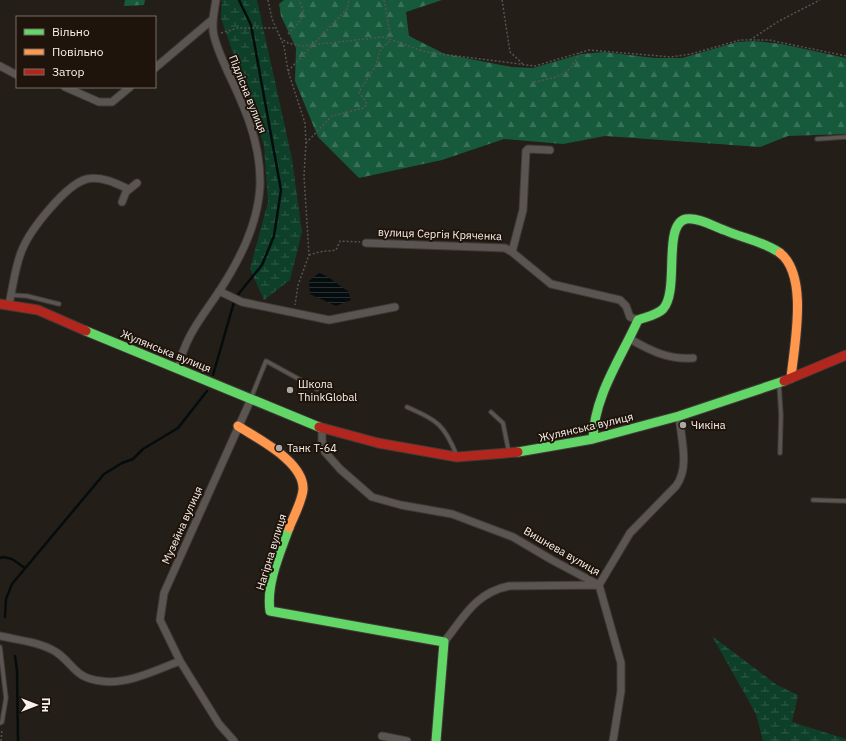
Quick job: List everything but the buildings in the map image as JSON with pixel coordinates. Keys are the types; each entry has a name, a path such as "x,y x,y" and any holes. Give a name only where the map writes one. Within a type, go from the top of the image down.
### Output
{"street":[{"name":"Підлісна вулиця","path":"178,369 182,350 200,317 239,260 252,226 257,207 260,167 257,148 250,124 221,57 214,35 213,19 216,0"},
{"path":"156,67 213,19"},
{"path":"0,66 16,74"},
{"path":"67,88 98,102 112,102 129,88"},
{"name":"вулиця Сергія Кряченка","path":"512,252 523,210 526,151 528,149 550,150"},
{"path":"6,301 22,251 36,225 74,184 88,179 100,179 128,189"},
{"path":"122,202 128,189 137,183"},
{"path":"593,439 592,428 596,410 638,320 663,309 669,297 674,270 673,233 680,222 685,219 697,221 755,241 776,251 789,262 796,276 798,294 791,378"},
{"name":"вулиця Сергія Кряченка","path":"366,243 497,247 512,252 551,284 620,300 626,306 630,317 638,320"},
{"path":"219,291 242,302 329,320 395,307"},
{"name":"Жулянська вулиця","path":"6,301 38,310 322,428 378,443 457,457 509,454 593,439 679,416 779,383 846,355"},
{"path":"630,339 656,354 681,359 693,358"},
{"name":"Музейна вулиця","path":"234,741 219,724 180,661 160,620 164,593 251,399"},
{"name":"Вишнева вулиця","path":"613,741 621,691 621,663 599,585 630,532 683,478 684,466 679,416"},
{"name":"Нагірна вулиця","path":"238,426 290,461 299,474 303,490 271,585 268,606 270,611 444,642"},
{"name":"Вишнева вулиця","path":"322,428 322,441 325,452 340,469 372,497 401,506 452,514 513,537 599,585"},
{"path":"436,741 444,642 478,599 495,589 508,586 599,585"},
{"path":"0,636 34,643 54,651 64,658 74,671 101,682 120,681 180,661"},
{"path":"382,736 407,741"}],"lane":[{"path":"818,139 846,137"},
{"path":"6,301 27,296 59,304"},
{"path":"251,399 266,361 316,389"},
{"path":"779,383 781,415 780,453"},
{"path":"408,407 435,419 449,435 457,457"},
{"path":"491,412 503,423 509,454"},
{"path":"813,500 846,501"},
{"path":"0,647 6,698 1,723"}],"path":[{"path":"268,0 275,28 284,46 288,71 305,122 306,143 304,176 309,255 298,285 296,305 289,311"},
{"path":"288,34 300,21 304,12 299,0"},
{"path":"288,71 347,9 349,0"},
{"path":"306,143 332,116 364,108 367,104 359,92 375,68 380,51 390,39 385,0"},
{"path":"502,0 510,52 524,65"},
{"path":"750,40 779,21 820,0"},
{"path":"214,35 238,28 275,28"},
{"path":"280,38 288,43 312,45 383,37 426,52 535,66 589,50 671,57 691,54 740,40 769,40 846,56"},
{"path":"534,82 562,75 572,67 579,53"},
{"path":"309,255 336,250 340,241 366,243"},
{"path":"1,723 1,741"}],"green space":[{"path":"125,0 145,0 144,5 124,6"},
{"path":"222,0 257,0 292,159 302,232 290,280 264,300 250,269 268,202 264,145 221,18"},
{"path":"284,0 442,0 406,12 409,36 445,54 511,67 533,68 581,54 604,52 655,58 682,58 737,42 754,41 782,44 846,58 846,134 788,136 760,147 605,136 563,144 504,139 442,160 359,178 318,137 295,81 296,48 281,16 279,4"},
{"path":"712,636 777,685 798,695 792,722 846,739 846,741 763,741 756,714"}],"shaded area":[{"path":"319,273 327,276 348,291 351,300 336,306 310,294 309,281"}],"waterway":[{"path":"236,297 262,265 274,236 281,190 251,25 239,0"},
{"path":"213,375 234,302"},
{"path":"5,617 6,599 12,584 104,474 122,463 133,459 143,449 178,428 207,391"},
{"path":"0,558 3,557 12,559 25,568"},
{"path":"15,656 17,670 18,741"}],"traffic: fast":[{"path":"593,439 598,408 603,392 638,320 661,311 668,300 673,245 675,233 679,224 686,219 695,219 760,243 780,253"},
{"path":"86,331 319,427"},
{"path":"518,452 593,439 679,416 784,381"},
{"path":"289,528 272,579 269,601 270,611 444,642 436,741"}],"traffic: slow":[{"path":"780,253 789,264 794,278 797,294 798,312 791,378"},
{"path":"238,426 279,452 289,461 302,480 302,494 289,528"}],"traffic: jam":[{"path":"0,304 38,310 86,331"},
{"path":"784,381 846,355"},
{"path":"319,427 378,443 457,457 518,452"}],"place":[{"name":"Школа ThinkGlobal","path":"290,390"},
{"name":"Чикіна","path":"683,425"},
{"name":"Танк Т-64","path":"279,448"}]}
